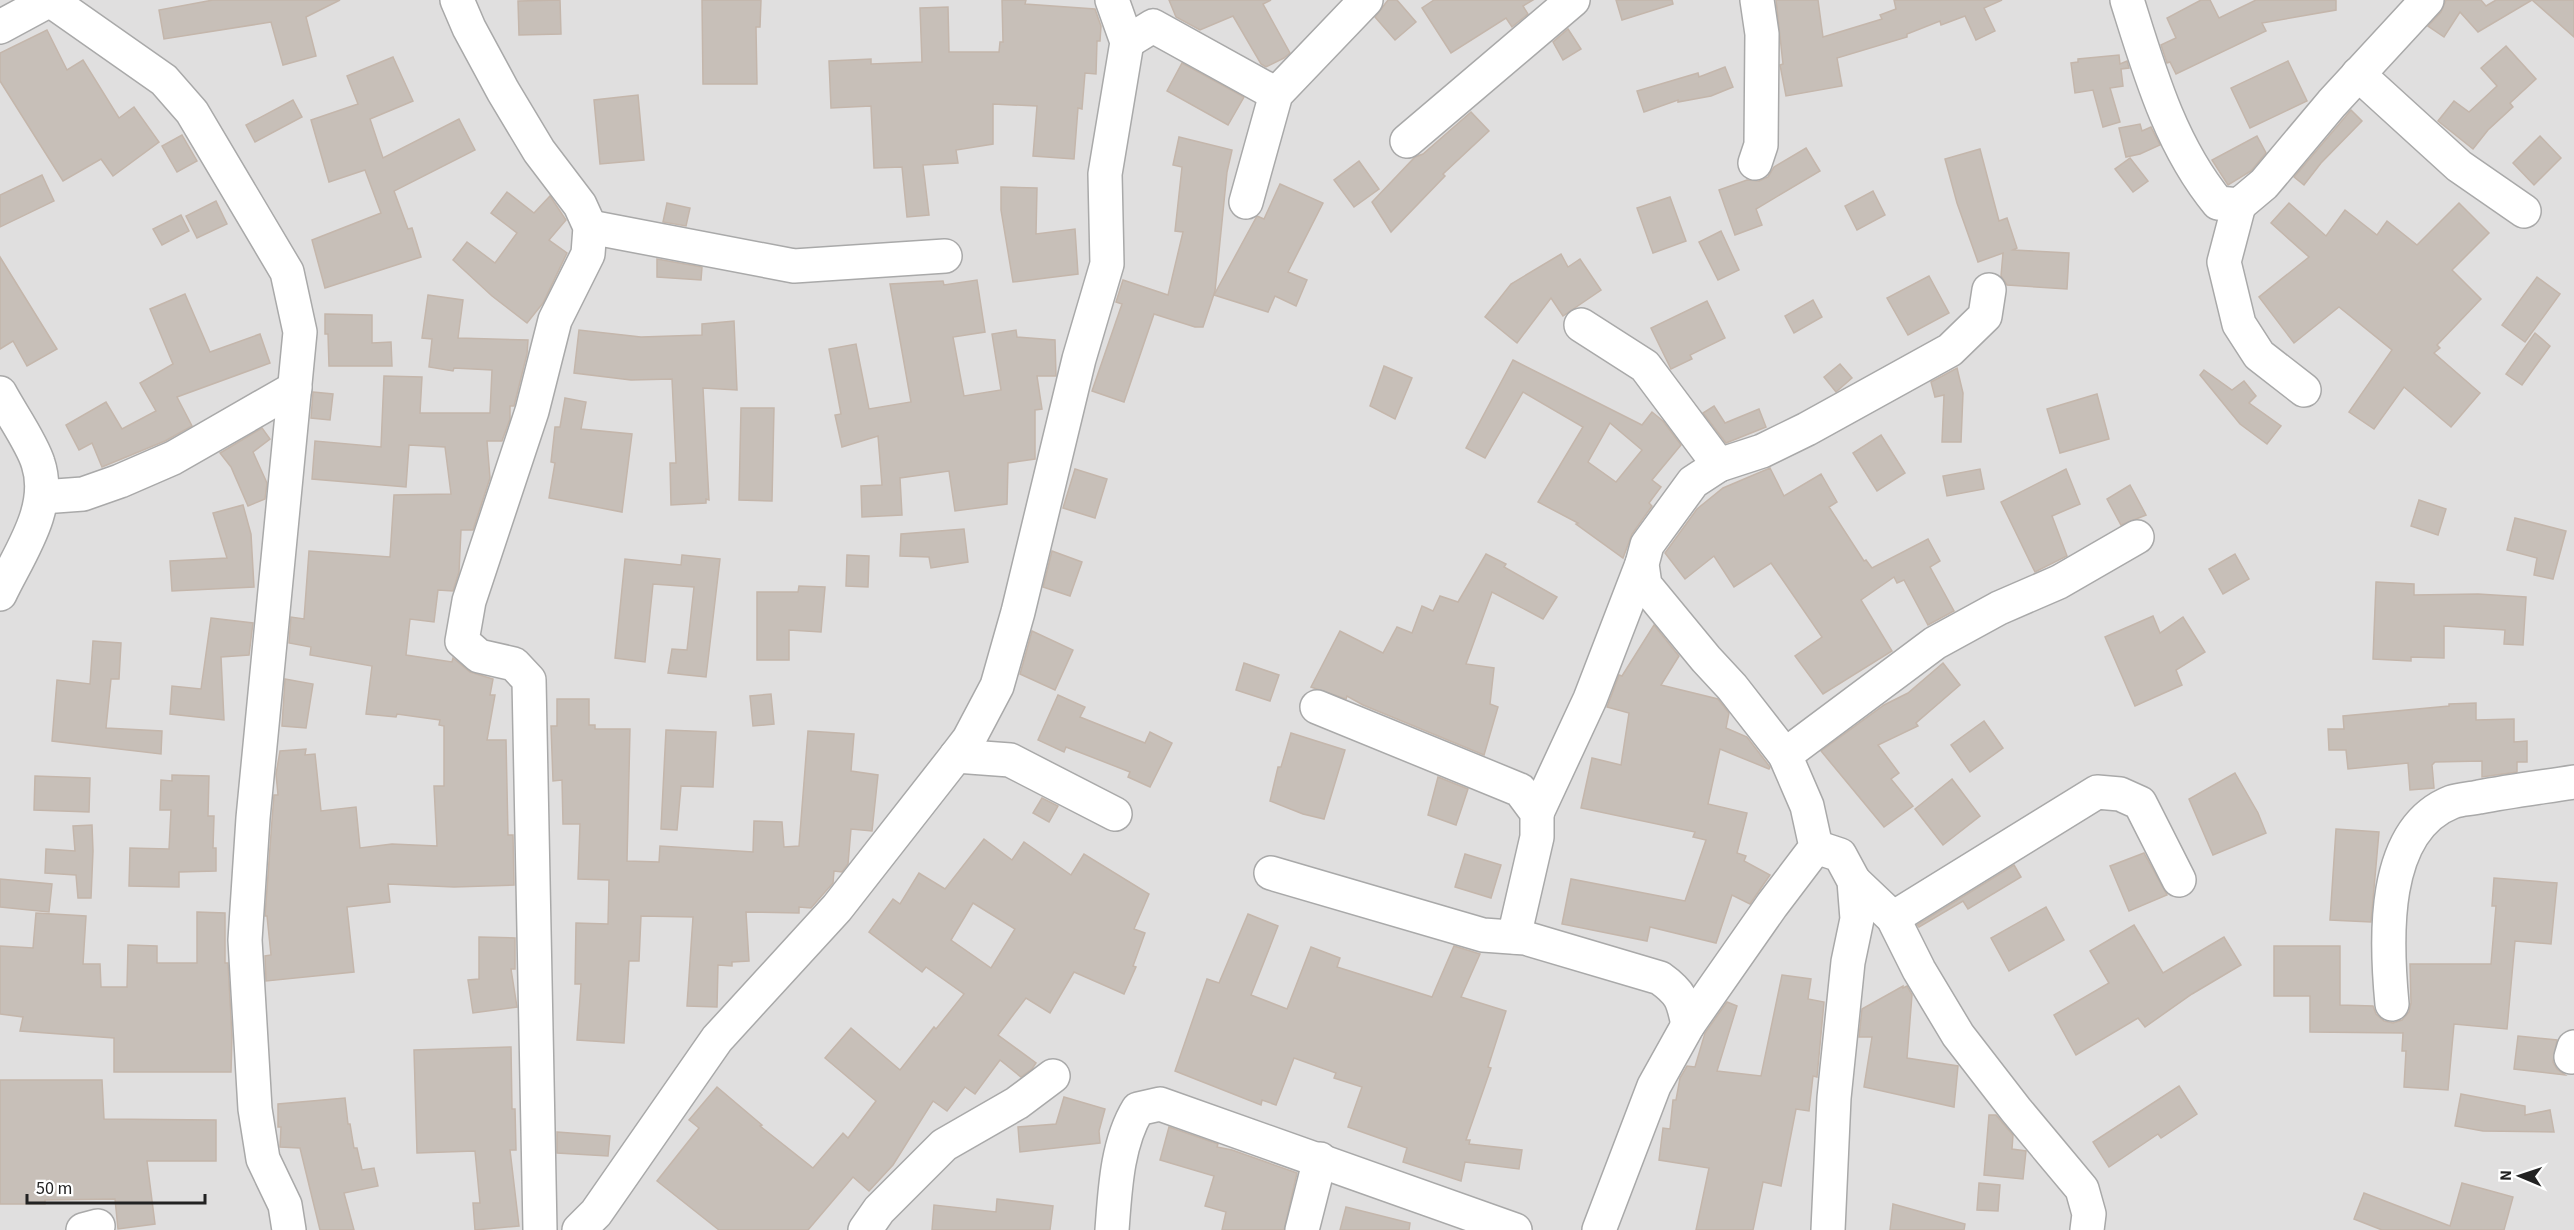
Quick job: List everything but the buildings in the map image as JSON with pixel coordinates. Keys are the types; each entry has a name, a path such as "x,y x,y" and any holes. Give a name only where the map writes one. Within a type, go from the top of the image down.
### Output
{"street":[{"path":"0,27 50,0 164,80 192,112 287,272 300,332 253,818 245,940 255,1109 263,1159 285,1205 289,1230"},
{"path":"457,0 469,28 503,90 539,151 580,205 590,227 588,254 555,321 532,411 470,601 462,641 479,656 514,664 530,680 540,1230"},
{"path":"579,1230 596,1213 717,1040 837,908 956,756 969,739 997,686 1018,612 1078,359 1107,264 1105,174 1127,42 1112,0"},
{"path":"1246,202 1260,144 1276,94 1366,0"},
{"path":"1407,141 1573,0"},
{"path":"1755,163 1761,146 1762,34 1757,0"},
{"path":"2127,0 2156,92 2198,179 2218,203 2239,205"},
{"path":"2304,390 2259,355 2239,324 2224,262 2239,205 2264,184 2358,74 2427,0"},
{"path":"1127,42 1153,26 1276,94"},
{"path":"2358,74 2459,166 2524,211"},
{"path":"590,227 794,266 945,256"},
{"path":"1514,938 1537,837 1537,813 1590,699 1642,564 1647,544 1693,482 1719,465 1762,452 1950,350 1985,316 1989,290"},
{"path":"1581,325 1645,366 1719,465"},
{"path":"42,497 83,494 173,458 295,388"},
{"path":"0,393 38,463 42,497 35,521 0,594"},
{"path":"1785,755 1935,643 1999,608 2059,582 2137,537"},
{"path":"1599,1230 1654,1086 1688,1025 1772,905 1816,847 1807,806 1785,755 1732,687 1645,585 1642,564"},
{"path":"1317,707 1520,790 1537,813"},
{"path":"956,756 1010,760 1115,814"},
{"path":"2392,1004 2387,959 2388,910 2399,864 2413,833 2432,813 2452,802 2574,782"},
{"path":"1893,918 2097,792 2120,794 2140,803 2179,880"},
{"path":"1816,847 1840,855 1854,881 1893,918 1919,970 1958,1035 2016,1110 2082,1189 2089,1214 2086,1230"},
{"path":"1271,873 1483,935 1525,938 1660,978 1675,988 1684,1001 1688,1025"},
{"path":"1828,1230 1834,1098 1848,962 1857,920 1854,881"},
{"path":"865,1230 879,1210 945,1144 1017,1103 1053,1077"},
{"path":"1112,1230 1114,1197 1127,1127 1138,1109 1160,1104 1515,1230"},
{"path":"1302,1230 1320,1159"}],"shaded area":[{"path":"0,0 2574,0 2574,1230 0,1230"}]}
